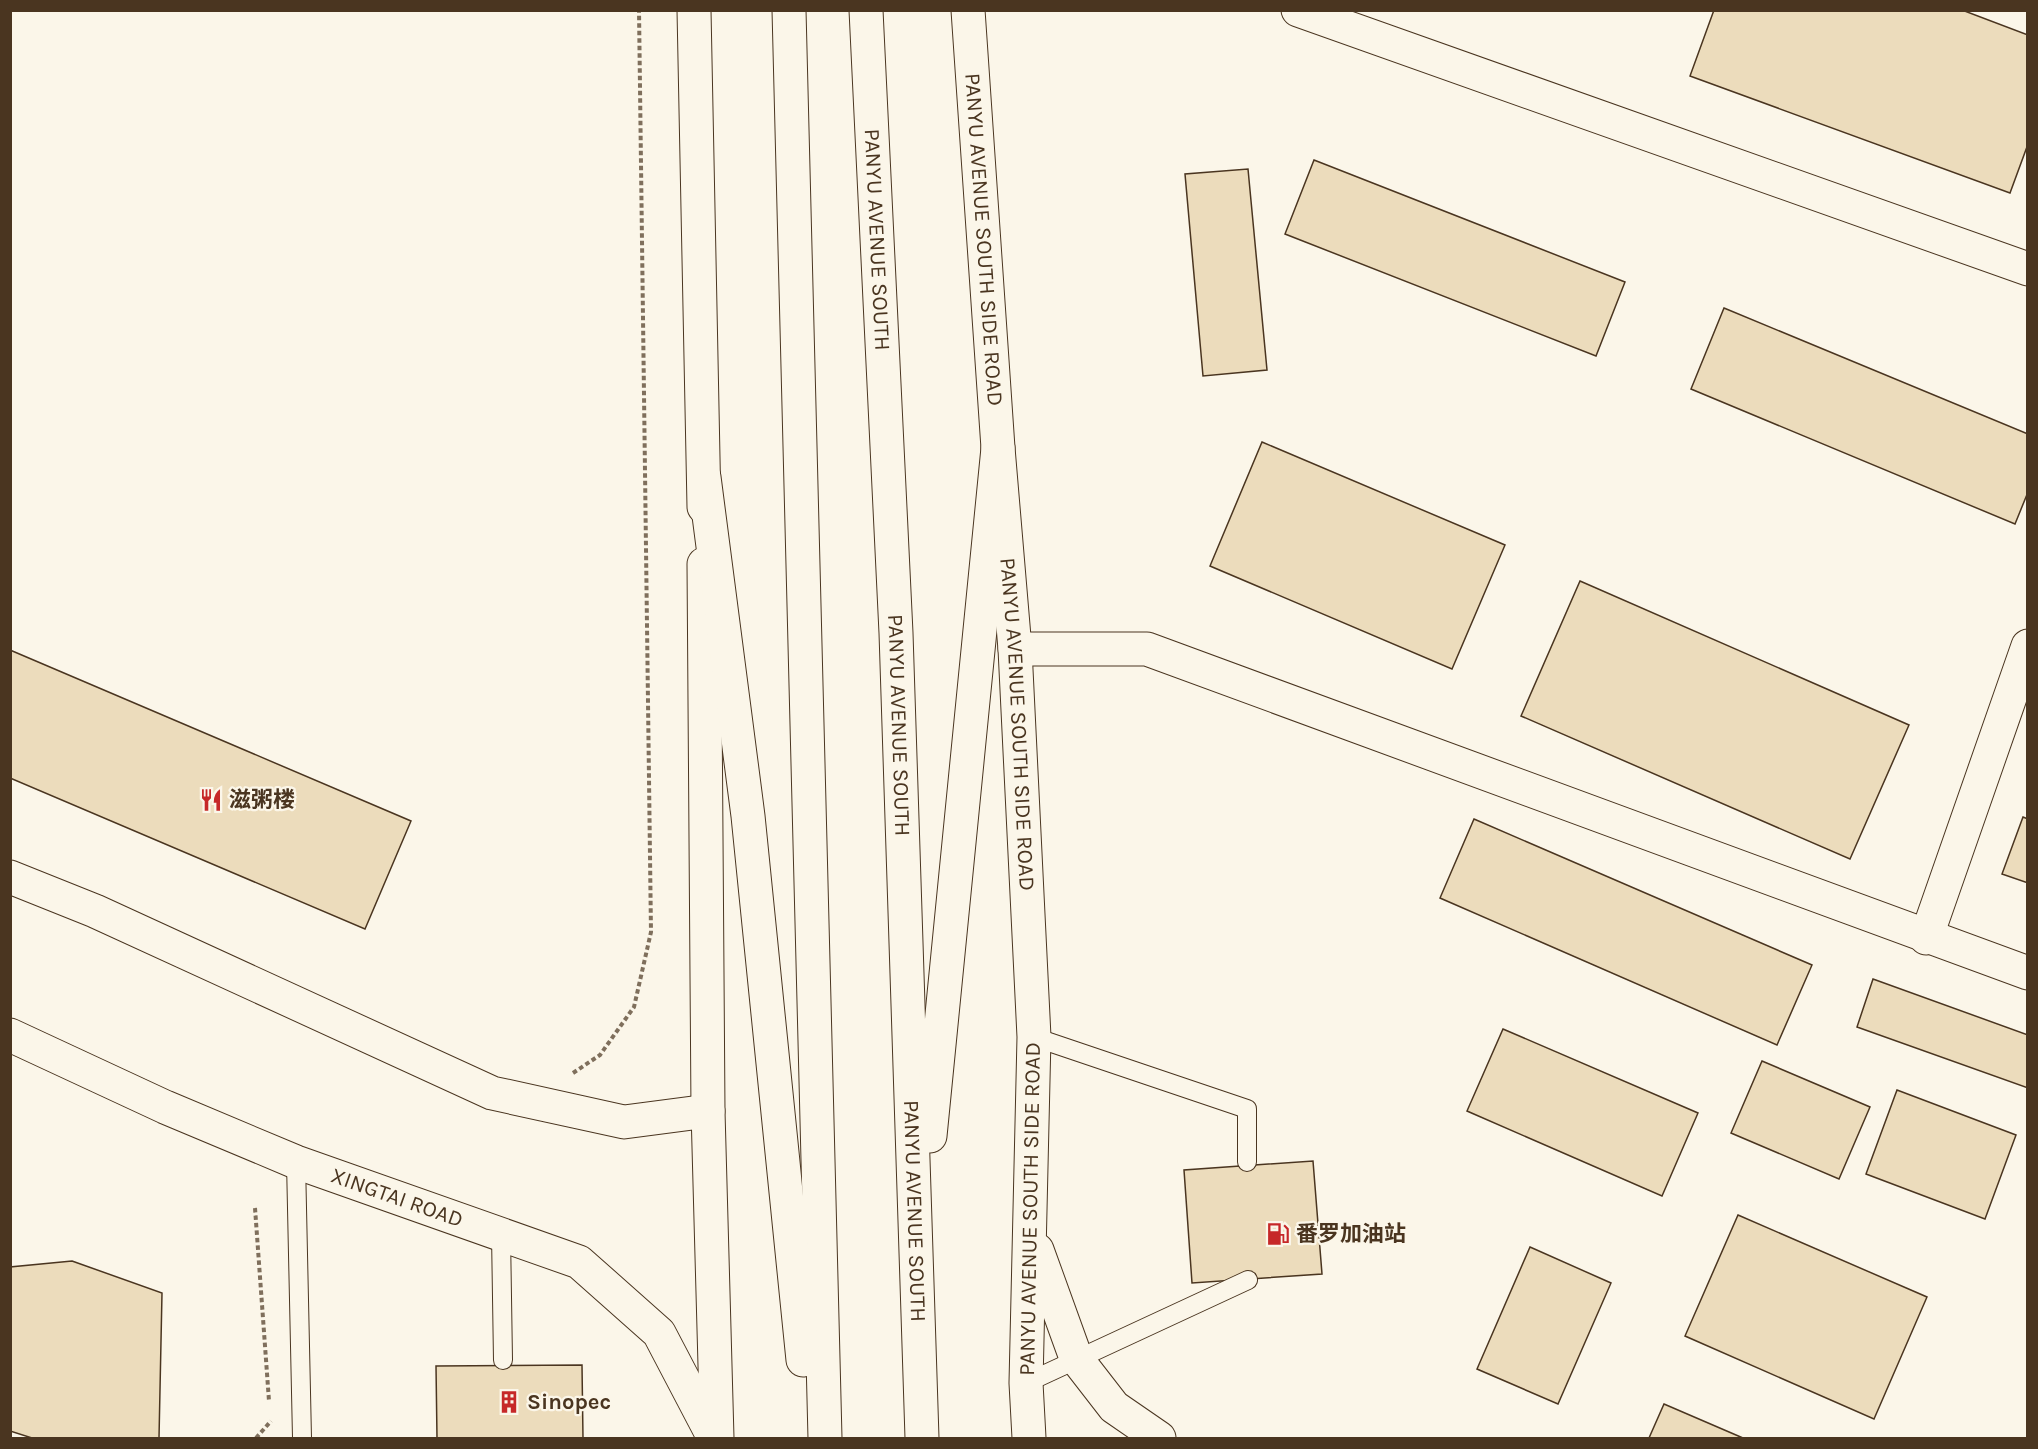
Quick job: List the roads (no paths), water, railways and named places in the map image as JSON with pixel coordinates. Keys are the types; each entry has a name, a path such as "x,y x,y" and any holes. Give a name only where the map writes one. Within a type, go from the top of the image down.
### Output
{"main road":[{"path":"693,10 704,477 708,1112 715,1438"},
{"name":"PANYU AVENUE SOUTH SIDE ROAD","path":"968,10 998,448 1015,649 1034,1037 1026,1383 1029,1438"},
{"path":"1298,10 2028,269"},
{"name":"PANYU AVENUE SOUTH","path":"866,17 895,621 922,1438"},
{"path":"789,20 825,1438"},
{"path":"917,1266 998,448"},
{"path":"704,477 748,816 811,1438"},
{"path":"1926,938 2028,646"},
{"path":"1015,649 1147,649 1926,938 2028,973"},
{"path":"10,877 95,911 492,1093 624,1122 708,1112"},
{"name":"XINGTAI ROAD","path":"10,1035 165,1107 296,1162 579,1262 659,1333 715,1438"},
{"path":"1031,1231 1076,1358 1114,1407 1159,1438"}],"lane":[{"path":"1034,1037 1246,1109 1247,1162"},
{"path":"296,1162 302,1438"},
{"path":"501,1234 503,1360"},
{"path":"1026,1383 1248,1280"}],"place":[{"name":"滋粥楼","path":"211,800"},
{"name":"番罗加油站","path":"1278,1234"},
{"name":"Sinopec","path":"509,1402"}]}
